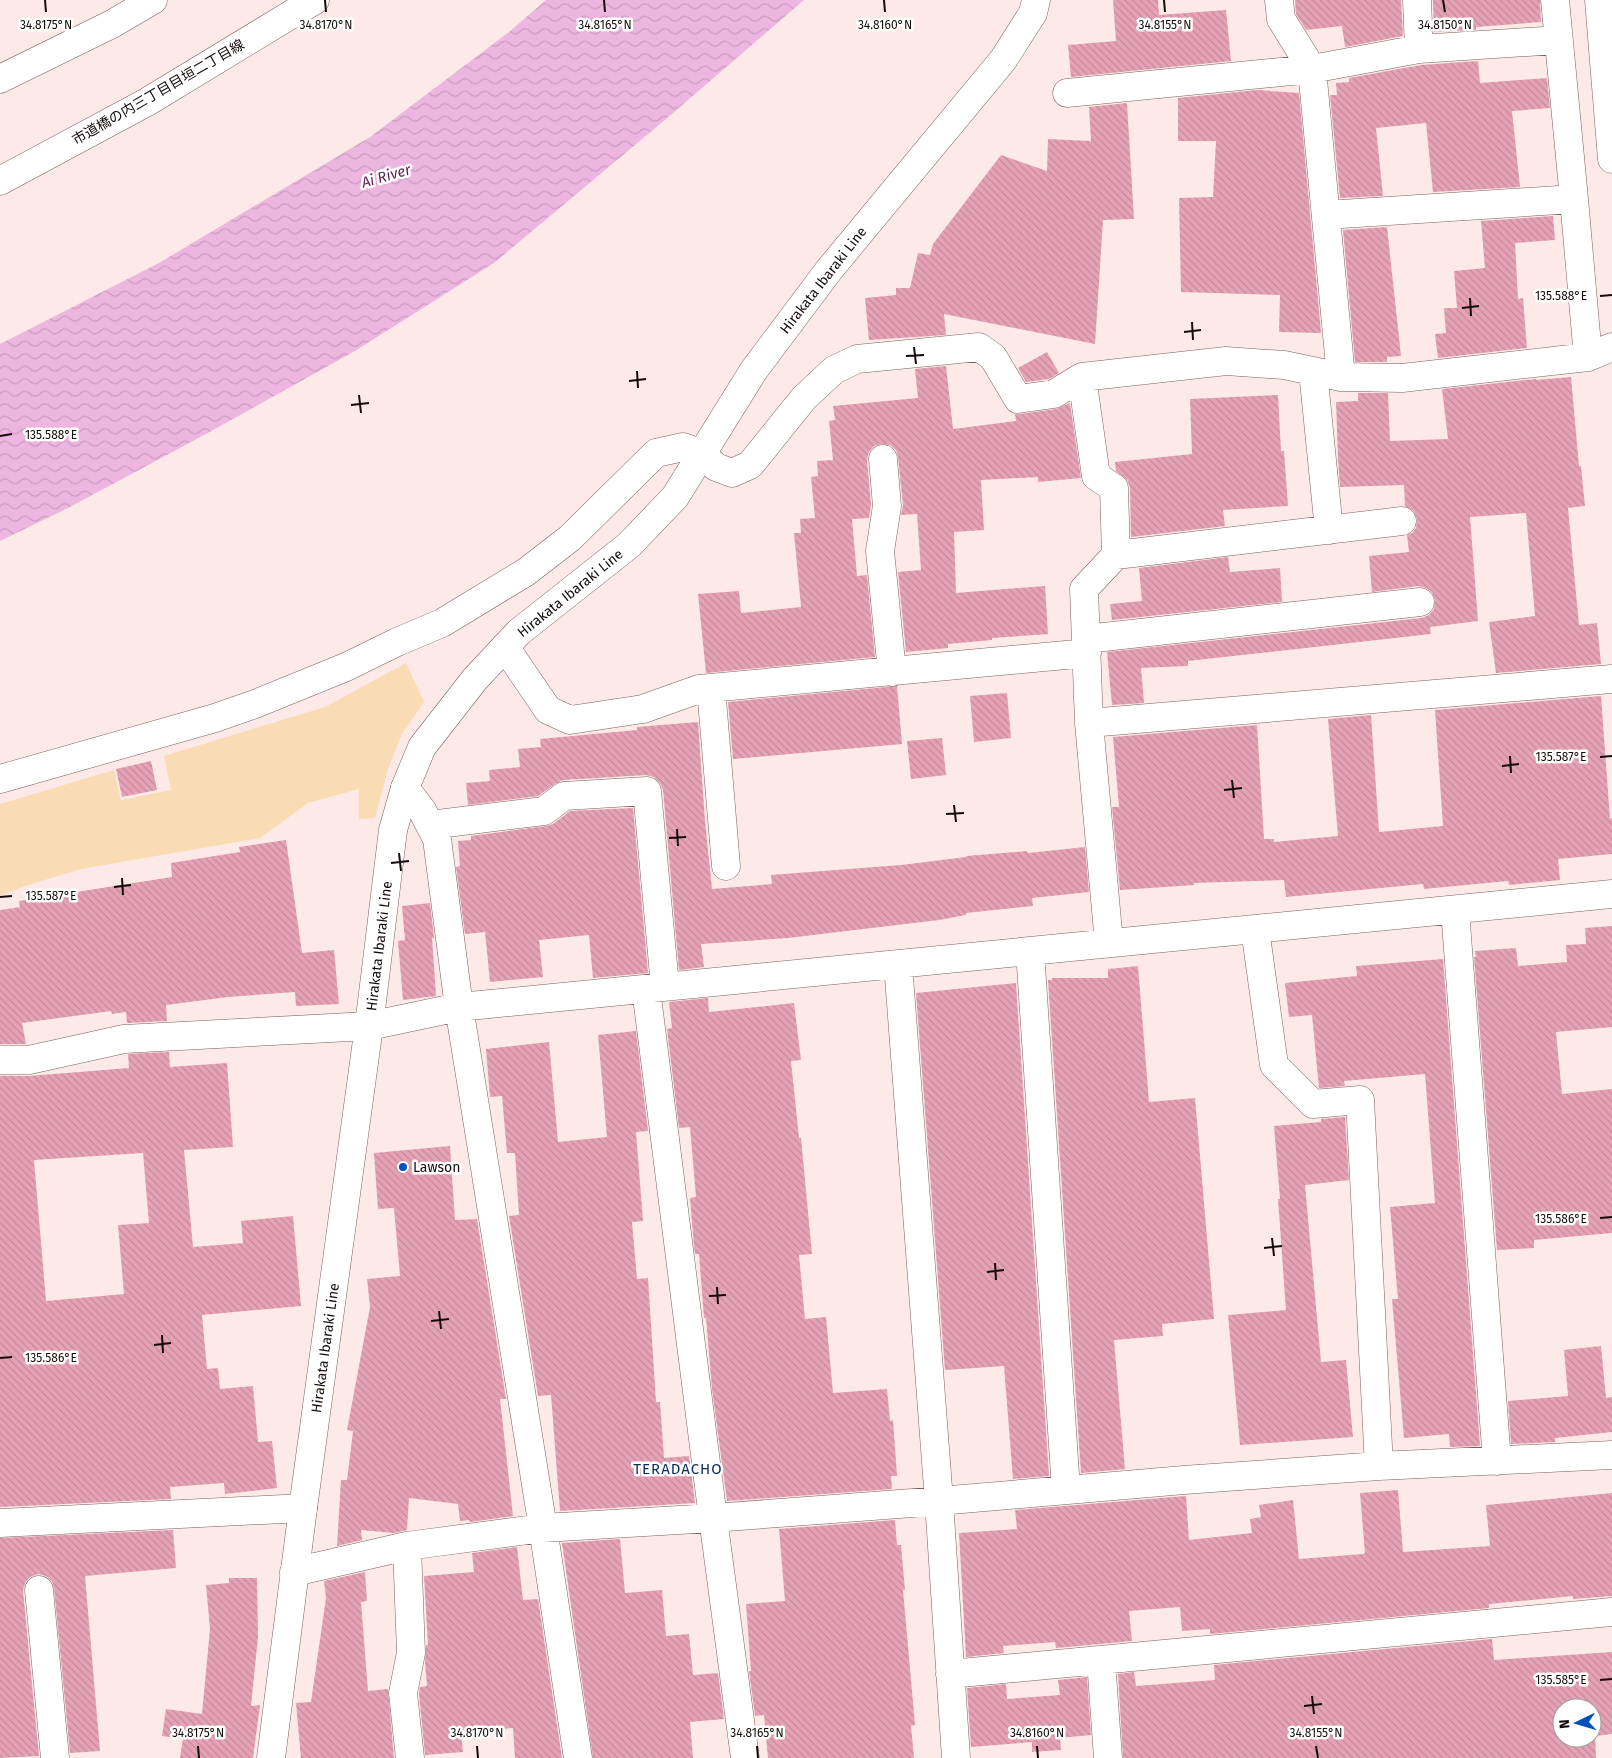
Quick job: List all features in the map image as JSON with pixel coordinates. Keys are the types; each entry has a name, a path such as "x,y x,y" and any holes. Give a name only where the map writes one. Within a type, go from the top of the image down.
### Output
{"street":[{"path":"0,79 112,24 153,0"},
{"name":"市道橋の内三丁目目垣二丁目線","path":"0,181 147,102 314,0"},
{"name":"Hirakata Ibaraki Line","path":"271,1758 294,1572 369,1026 393,830 405,788 422,747 475,679 519,632 629,545 675,497 700,453 754,370 829,270 1003,60 1033,12 1036,0"},
{"path":"1279,0 1281,19 1312,69 1340,377"},
{"path":"1417,0 1419,49"},
{"path":"0,779 215,718 255,704 346,667 442,623 526,572 570,538 656,453 683,447 700,453 716,467 732,473 750,465 804,398 834,370 857,359 979,347 993,356 1018,399 1054,394 1082,377 1226,361 1284,365 1340,377 1402,378 1600,352 1574,199 1554,0"},
{"path":"1599,0 1612,159"},
{"path":"1067,93 1312,69 1419,49 1558,40"},
{"path":"1326,215 1574,199"},
{"path":"1313,371 1329,530"},
{"path":"1082,377 1096,476 1114,488 1116,555"},
{"path":"883,459 887,506 880,552 892,672"},
{"path":"1109,943 1089,723 1084,589 1116,555 1402,520"},
{"path":"505,647 548,710 570,720 643,709 699,690 711,688 892,672 1420,602"},
{"path":"1089,723 1612,679"},
{"path":"711,688 726,866"},
{"path":"405,788 422,810 437,839 459,1007 578,1758"},
{"path":"430,825 544,812 564,796 647,791 655,987 712,1518 745,1758"},
{"path":"0,1060 28,1060 124,1039 369,1026 459,1007 1612,894"},
{"path":"1455,910 1497,1461"},
{"path":"1255,929 1274,1066 1313,1104 1360,1100 1379,1466"},
{"path":"1030,951 1066,1490"},
{"path":"898,964 939,1501 956,1758"},
{"path":"294,1572 407,1546 543,1528 712,1518 1379,1466 1612,1455"},
{"path":"0,1523 303,1508"},
{"path":"407,1546 411,1653 403,1693 410,1758"},
{"path":"39,1590 55,1758"},
{"path":"950,1674 1612,1612"},
{"path":"1102,1660 1108,1758"}],"shaded area":[{"path":"406,663 424,702 402,734 388,769 375,818 359,819 359,789 308,803 260,838 81,869 25,886 0,896 0,804 114,770 121,800 171,790 164,756 325,707"}],"water":[{"name":"Ai River","path":"546,0 804,0 494,263 355,351 68,508 0,541 0,344 159,263 370,137 509,32"}],"building":[{"path":"1113,0 1158,0 1159,15 1226,10 1231,61 1071,77 1068,45 1116,41"},
{"path":"1295,0 1401,0 1403,36 1345,47 1342,26 1306,30 1296,14"},
{"path":"1433,0 1540,0 1541,22 1476,27 1476,30 1434,32"},
{"path":"1478,61 1480,83 1547,78 1550,108 1512,111 1520,187 1433,192 1426,123 1376,128 1383,196 1340,198 1330,95 1337,95 1336,83 1349,82 1349,78 1421,65"},
{"path":"1257,90 1299,93 1321,333 1279,332 1280,295 1181,292 1179,198 1213,197 1216,141 1178,141 1178,98"},
{"path":"1127,103 1134,219 1103,220 1095,344 944,314 946,335 869,340 865,298 896,295 896,288 910,288 918,253 930,255 933,244 1001,155 1047,171 1048,139 1091,141 1089,107"},
{"path":"1553,216 1555,240 1515,243 1518,299 1523,298 1527,348 1438,358 1435,334 1446,333 1444,308 1457,308 1454,271 1485,268 1481,221"},
{"path":"1387,227 1401,356 1387,357 1387,362 1355,362 1343,230"},
{"path":"1047,352 1059,373 1049,379 1026,382 1018,368"},
{"path":"946,366 953,429 1016,421 1015,414 1056,409 1070,403 1081,478 1038,482 1038,477 981,480 984,530 954,532 956,593 1045,586 1048,634 992,638 992,640 948,644 948,648 906,652 898,572 921,570 917,514 901,515 903,505 898,457 896,450 890,445 881,444 874,446 869,452 867,460 871,505 869,518 852,519 857,576 867,575 875,657 706,673 698,594 739,591 741,613 801,607 794,533 801,533 800,519 815,518 811,477 818,476 817,461 833,460 829,421 835,420 833,406 918,398 915,369"},
{"path":"1571,377 1579,466 1581,466 1585,506 1568,508 1579,625 1597,623 1601,664 1496,673 1489,622 1535,616 1526,513 1470,517 1478,621 1430,627 1431,634 1188,661 1188,666 1141,668 1144,703 1112,705 1107,652 1422,618 1429,615 1434,609 1435,600 1432,592 1426,588 1418,586 1372,592 1369,556 1409,552 1407,535 1416,528 1417,519 1414,511 1405,506 1404,485 1340,487 1336,402 1358,401 1358,393 1388,393 1390,441 1448,439 1442,389"},
{"path":"1278,395 1281,451 1284,451 1288,506 1223,510 1225,526 1131,537 1130,487 1127,480 1116,471 1115,462 1192,454 1190,399"},
{"path":"1228,557 1230,572 1280,568 1282,602 1112,620 1110,604 1142,601 1139,568"},
{"path":"897,686 902,744 733,759 728,702"},
{"path":"1007,693 1011,738 974,742 970,696"},
{"path":"1601,696 1610,819 1612,818 1612,854 1558,859 1560,880 1509,885 1508,881 1424,889 1423,884 1286,897 1284,880 1194,883 1194,885 1120,890 1112,807 1119,807 1113,737 1257,725 1264,839 1274,839 1274,842 1338,836 1328,719 1371,715 1379,832 1443,826 1435,710"},
{"path":"698,722 712,889 772,884 771,875 901,865 966,856 1027,851 1028,853 1085,847 1089,892 1032,898 1033,906 966,913 966,915 939,920 788,938 701,944 704,967 679,970 663,790 660,783 654,777 646,775 563,780 538,796 468,805 466,783 490,781 489,770 520,767 518,749 541,747 540,739 637,730 637,727"},
{"path":"942,738 946,775 911,779 907,741"},
{"path":"151,761 157,790 122,797 116,769"},
{"path":"633,808 648,973 593,978 589,935 539,940 543,977 490,982 485,932 465,934 456,867 460,866 458,841 471,840 471,836 546,826 553,824 570,811"},
{"path":"286,840 302,953 334,950 339,1004 296,1006 295,992 228,997 166,1005 167,1021 127,1023 126,1012 112,1014 111,1011 22,1023 26,1044 0,1044 0,910 20,907 19,901 172,877 171,863 240,852 239,847"},
{"path":"430,903 434,938 432,938 436,996 403,1000 398,941 405,940 402,906"},
{"path":"1612,926 1612,1027 1556,1032 1562,1094 1612,1089 1612,1233 1534,1240 1534,1248 1497,1250 1475,951 1516,948 1518,966 1567,962 1566,945 1586,944 1585,928"},
{"path":"1443,959 1480,1446 1450,1447 1449,1434 1404,1438 1392,1299 1398,1299 1390,1207 1435,1203 1425,1074 1344,1081 1345,1086 1319,1088 1312,1015 1289,1017 1285,983 1357,976 1356,966"},
{"path":"1138,966 1149,1102 1195,1098 1214,1319 1162,1324 1163,1336 1114,1340 1125,1469 1081,1473 1048,980 1052,980 1052,978 1108,978 1108,969"},
{"path":"1016,983 1049,1476 1013,1479 1004,1366 945,1370 916,993"},
{"path":"708,998 709,1012 794,1003 801,1060 791,1061 799,1138 801,1138 812,1254 799,1255 805,1319 826,1317 833,1393 887,1389 890,1421 893,1420 897,1476 891,1476 892,1489 727,1501 712,1389 699,1254 695,1254 694,1247 690,1198 696,1197 690,1127 679,1128 667,1029 672,1028 669,1002"},
{"path":"636,1031 648,1131 636,1132 643,1221 632,1222 637,1279 648,1278 656,1402 660,1402 664,1458 689,1456 695,1503 560,1511 551,1395 538,1396 509,1216 519,1215 515,1153 507,1153 502,1096 490,1097 486,1049 549,1042 558,1142 607,1137 598,1035"},
{"path":"169,1052 170,1067 227,1063 233,1147 184,1150 193,1247 243,1243 241,1221 293,1216 301,1306 202,1315 207,1369 218,1368 220,1389 253,1386 258,1442 272,1441 277,1488 225,1494 224,1483 170,1487 171,1499 0,1507 0,1076 29,1076 129,1068 128,1054","holes":["143,1153 149,1223 118,1225 124,1294 46,1301 34,1160"]},
{"path":"1345,1117 1349,1180 1305,1185 1321,1362 1346,1360 1353,1437 1240,1445 1228,1315 1286,1310 1274,1126 1321,1122 1321,1119"},
{"path":"450,1146 455,1220 477,1219 506,1399 500,1399 513,1516 470,1522 469,1520 460,1521 458,1504 409,1498 407,1530 394,1533 361,1530 362,1540 337,1546 341,1480 347,1480 353,1431 347,1430 370,1307 367,1279 400,1276 394,1208 378,1209 374,1153"},
{"path":"1601,1346 1606,1398 1612,1397 1612,1432 1555,1438 1555,1442 1511,1444 1508,1401 1568,1396 1564,1350"},
{"path":"1398,1490 1403,1552 1490,1546 1486,1505 1612,1493 1612,1596 1573,1599 1573,1596 1489,1604 1489,1608 1210,1634 1210,1629 1182,1631 1180,1607 1129,1611 1132,1641 1056,1648 1055,1642 1003,1646 1004,1653 966,1657 959,1533 1017,1529 1015,1510 1186,1496 1189,1540 1252,1533 1250,1519 1261,1517 1259,1505 1293,1500 1299,1559 1365,1553 1360,1493"},
{"path":"895,1520 897,1545 901,1545 905,1590 903,1590 915,1725 911,1726 914,1758 768,1758 764,1715 755,1716 749,1671 751,1671 746,1604 785,1601 779,1529"},
{"path":"173,1530 176,1568 85,1576 100,1751 70,1753 54,1588 52,1581 46,1576 38,1574 30,1577 25,1583 23,1591 39,1756 0,1758 0,1538"},
{"path":"620,1539 625,1593 662,1590 666,1636 689,1634 693,1675 718,1673 724,1719 690,1722 693,1758 593,1758 562,1543"},
{"path":"517,1547 523,1600 538,1599 562,1758 515,1758 513,1728 461,1733 463,1752 425,1755 419,1694 420,1687 427,1686 425,1662 426,1645 428,1645 424,1576 474,1572 472,1553"},
{"path":"365,1572 367,1601 361,1602 368,1691 388,1689 394,1758 301,1758 296,1703 311,1702 326,1598 324,1581"},
{"path":"229,1578 257,1578 258,1637 251,1706 260,1705 253,1758 180,1758 183,1739 162,1736 166,1709 202,1714 210,1629 206,1585 229,1583"},
{"path":"1492,1639 1494,1660 1612,1652 1612,1734 1602,1735 1602,1698 1552,1698 1552,1748 1596,1748 1596,1758 1123,1758 1118,1674 1134,1672 1136,1686 1215,1680 1214,1665"},
{"path":"1087,1677 1091,1735 1060,1738 1061,1750 1032,1752 1032,1742 971,1747 967,1688 1006,1684 1007,1699 1060,1695 1058,1680"}],"place":[{"name":"Lawson","path":"403,1167"}],"district":[{"name":"TERADACHO","path":"678,1469"}]}
